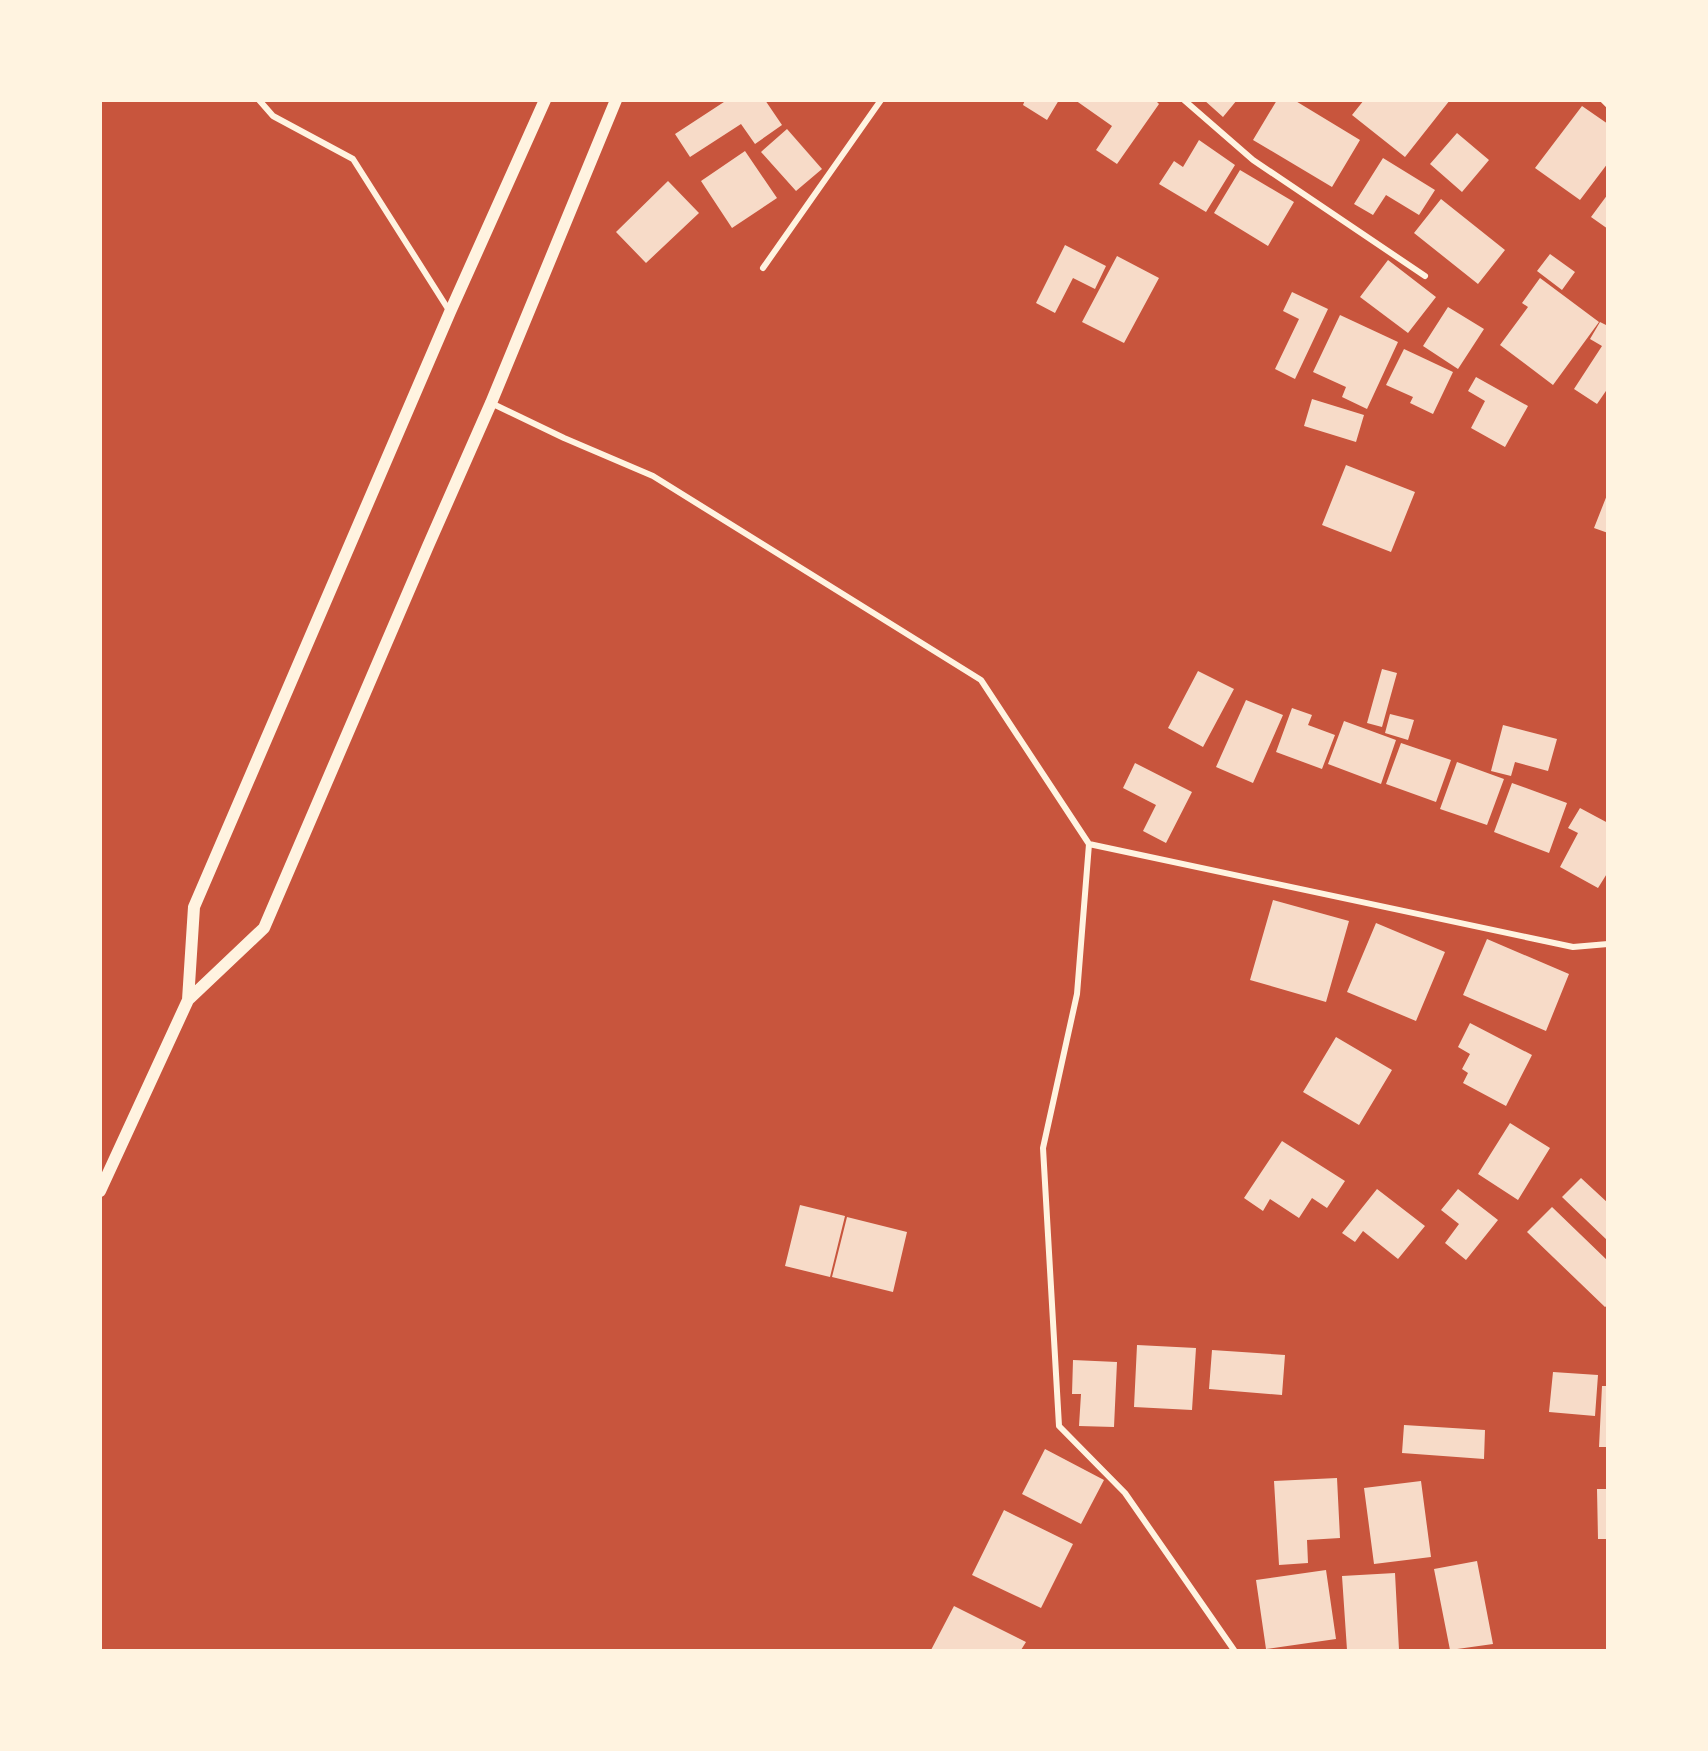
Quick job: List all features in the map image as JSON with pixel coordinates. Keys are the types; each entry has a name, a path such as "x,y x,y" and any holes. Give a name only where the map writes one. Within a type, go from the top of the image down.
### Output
{"main road":[{"path":"100,1191 188,1000 194,907 450,312 545,100"},
{"path":"188,1000 264,928 491,403 616,100"}],"street":[{"path":"259,100 273,116 353,159 450,312"},
{"path":"764,268 881,100"},
{"path":"1184,100 1253,160 1425,276"},
{"path":"1603,100 1608,105"},
{"path":"491,403 564,438 653,476 981,680 1089,844 1077,994 1042,1148 1059,1426 1125,1493 1234,1650"},
{"path":"1089,844 1573,947 1608,944"}],"building":[{"path":"727,100 765,100 782,125 755,144 741,124 690,157 675,134"},
{"path":"1025,100 1059,100 1047,120 1023,105"},
{"path":"1075,100 1155,100 1159,104 1117,164 1096,150 1112,126"},
{"path":"1204,100 1237,100 1223,117"},
{"path":"1277,100 1294,100 1360,140 1332,187 1253,140"},
{"path":"1364,100 1450,100 1405,157 1352,115"},
{"path":"1582,106 1608,124 1608,163 1580,200 1535,168"},
{"path":"787,129 822,169 796,191 761,152"},
{"path":"1457,133 1489,160 1462,192 1430,164"},
{"path":"1199,140 1235,165 1206,212 1159,184 1174,161 1183,167"},
{"path":"745,151 777,198 732,228 701,181"},
{"path":"1383,158 1435,190 1419,215 1386,195 1373,215 1354,204"},
{"path":"1240,170 1294,202 1268,246 1214,213"},
{"path":"668,181 699,213 646,263 616,232"},
{"path":"1608,194 1608,229 1591,217"},
{"path":"1441,199 1505,250 1478,284 1414,233"},
{"path":"1065,245 1106,266 1095,289 1073,278 1055,313 1036,303"},
{"path":"1550,254 1575,272 1562,290 1537,271"},
{"path":"1117,256 1159,278 1124,343 1082,322"},
{"path":"1388,260 1436,297 1408,333 1360,297"},
{"path":"1540,278 1599,322 1553,385 1500,345 1528,307 1522,303"},
{"path":"1292,292 1328,309 1295,379 1275,369 1299,319 1283,311"},
{"path":"1448,307 1484,329 1458,369 1423,346"},
{"path":"1340,315 1398,342 1367,409 1342,397 1346,387 1313,372"},
{"path":"1600,322 1608,326 1608,388 1597,404 1574,389 1602,346 1590,339"},
{"path":"1404,349 1453,372 1433,414 1410,403 1413,397 1386,385"},
{"path":"1476,377 1528,406 1505,447 1471,428 1485,401 1468,391"},
{"path":"1312,399 1364,415 1356,442 1304,426"},
{"path":"1346,465 1415,492 1391,552 1322,525"},
{"path":"1608,495 1608,533 1594,528"},
{"path":"1382,669 1397,673 1382,727 1367,723"},
{"path":"1198,671 1234,689 1203,747 1168,728"},
{"path":"1246,700 1283,715 1253,783 1216,767"},
{"path":"1292,708 1312,715 1308,725 1335,735 1322,769 1276,752"},
{"path":"1390,714 1414,720 1408,740 1385,733"},
{"path":"1344,721 1396,740 1381,784 1328,764"},
{"path":"1503,725 1557,739 1548,771 1515,762 1511,776 1491,771"},
{"path":"1401,743 1451,760 1436,802 1386,784"},
{"path":"1457,762 1504,779 1487,825 1440,809"},
{"path":"1135,763 1192,792 1166,843 1143,831 1156,805 1123,788"},
{"path":"1512,783 1567,803 1549,853 1494,832"},
{"path":"1580,808 1608,823 1608,872 1598,888 1560,867 1578,833 1568,828"},
{"path":"1273,900 1349,921 1326,1002 1250,980"},
{"path":"1376,923 1445,952 1416,1021 1347,992"},
{"path":"1487,939 1569,974 1546,1031 1463,995"},
{"path":"1470,1023 1532,1055 1506,1106 1463,1083 1468,1073 1462,1069 1470,1054 1458,1047"},
{"path":"1336,1037 1392,1070 1359,1125 1303,1092"},
{"path":"1510,1123 1550,1148 1518,1200 1478,1174"},
{"path":"1282,1141 1345,1181 1327,1208 1312,1198 1299,1218 1270,1199 1263,1211 1244,1198"},
{"path":"1581,1178 1608,1203 1608,1241 1562,1197"},
{"path":"1377,1189 1425,1226 1398,1259 1363,1231 1355,1242 1342,1233"},
{"path":"1458,1189 1498,1220 1466,1260 1445,1243 1459,1224 1441,1210"},
{"path":"800,1205 845,1216 830,1277 785,1266"},
{"path":"1552,1207 1608,1261 1608,1305 1605,1307 1527,1232"},
{"path":"847,1217 907,1232 893,1292 832,1277"},
{"path":"1137,1345 1196,1348 1192,1410 1134,1407"},
{"path":"1212,1350 1285,1355 1282,1395 1209,1389"},
{"path":"1073,1360 1117,1362 1114,1427 1079,1426 1081,1394 1072,1394"},
{"path":"1553,1372 1598,1375 1595,1416 1549,1412"},
{"path":"1602,1386 1608,1386 1608,1447 1599,1447"},
{"path":"1404,1425 1485,1430 1484,1459 1402,1453"},
{"path":"1045,1449 1104,1480 1081,1524 1022,1494"},
{"path":"1337,1478 1340,1538 1307,1540 1308,1563 1279,1565 1274,1481"},
{"path":"1421,1481 1431,1557 1374,1564 1364,1488"},
{"path":"1597,1489 1608,1489 1608,1539 1598,1539"},
{"path":"1004,1510 1073,1544 1041,1608 972,1575"},
{"path":"1477,1561 1493,1644 1450,1650 1434,1569"},
{"path":"1326,1570 1336,1639 1266,1649 1256,1580"},
{"path":"1395,1573 1399,1650 1347,1650 1342,1576"},
{"path":"954,1606 1026,1642 1021,1650 931,1650"}]}
